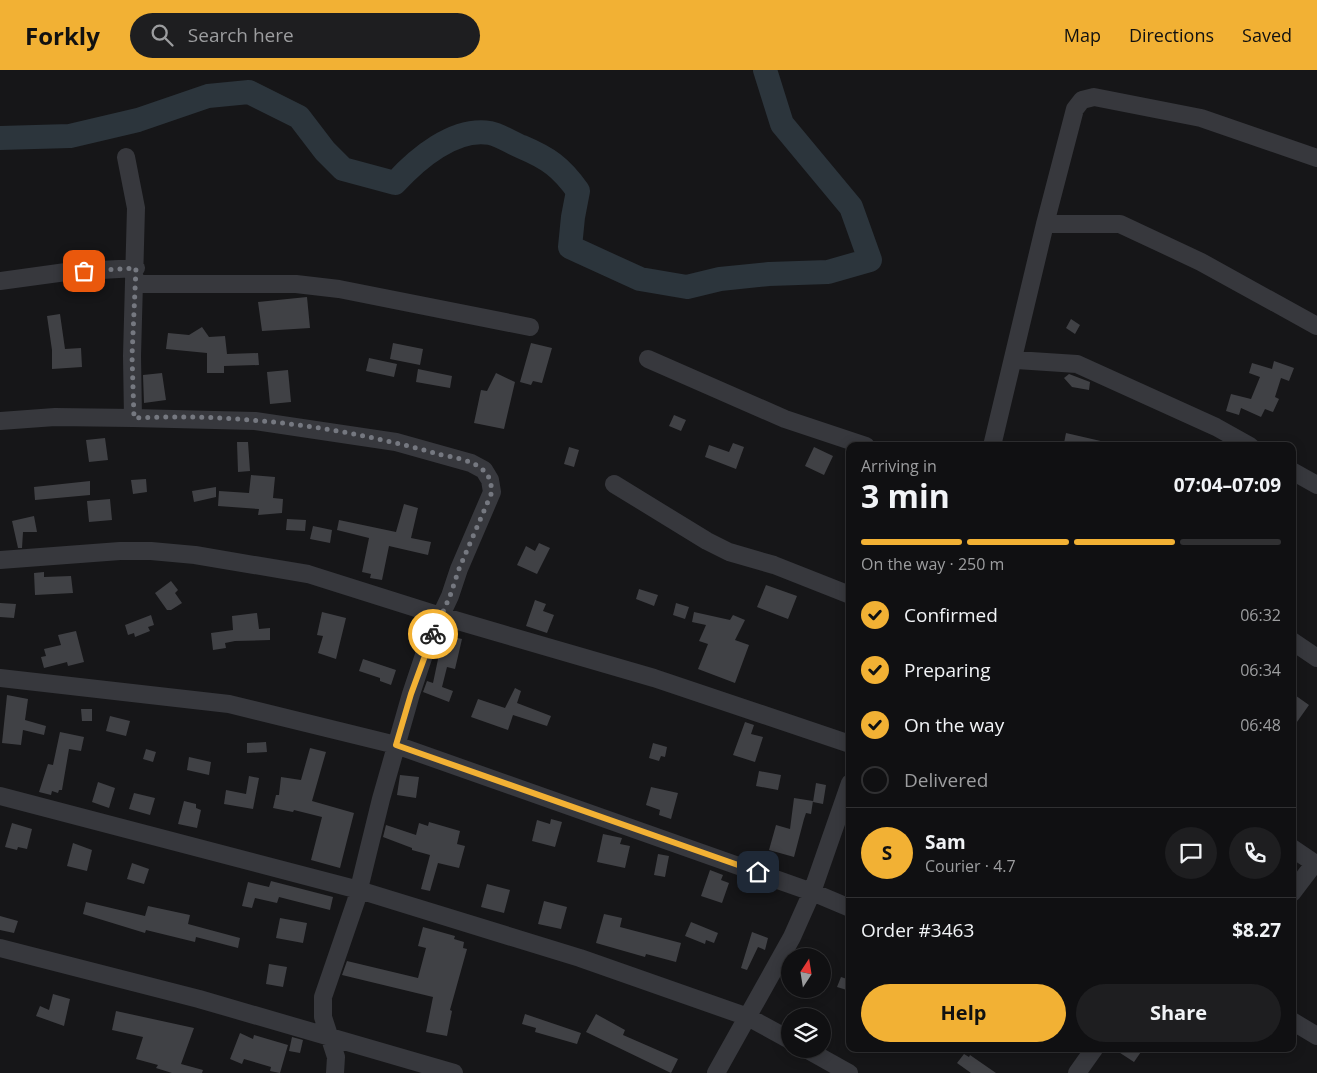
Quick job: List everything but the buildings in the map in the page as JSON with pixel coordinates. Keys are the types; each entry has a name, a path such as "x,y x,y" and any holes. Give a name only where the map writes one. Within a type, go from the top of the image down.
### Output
{"street":[{"path":"993,442 999,412 1015,360 1045,224 1075,109 1082,100 1094,97 1201,118 1317,158"},
{"path":"126,158 136,208 132,356 134,418"},
{"path":"1045,224 1120,224 1201,262 1317,326"},
{"path":"0,281 66,272 296,284 339,289 530,327"},
{"path":"648,360 785,419 854,442"},
{"path":"1015,360 1077,364 1216,427 1243,442"},
{"path":"0,421 55,417 218,419 296,425 396,442 471,463 484,470 490,480 492,492 442,616 428,643 396,745 359,890 323,997 323,1017 331,1036 336,1057 335,1073"},
{"path":"1296,473 1317,485"},
{"path":"614,484 722,548 774,565 846,593"},
{"path":"0,560 120,551 195,555 308,574 442,616 654,678 846,743"},
{"path":"1296,645 1317,658"},
{"path":"0,678 229,704 396,745 812,892 846,906"},
{"path":"716,1073 792,937 812,892 846,794"},
{"path":"0,796 359,890 580,958 748,1017 781,1035"},
{"path":"1296,851 1316,864 1296,888"},
{"path":"0,948 199,999 454,1073"},
{"path":"1296,1023 1317,1036"},
{"path":"822,1058 848,1073"}],"waterway":[{"path":"0,138 70,136 138,120 208,96 249,92 299,117 325,151 343,169 395,183 425,155 450,140 476,132 490,133 502,137 547,159 560,169 578,191 570,247 640,279 687,287 720,279 769,274 828,272 870,260 851,207 782,124 765,70"}],"way so far":[{"path":"84,271 136,268 132,356 134,418 209,418 255,420 296,425 396,442 471,463 484,470 490,480 492,492 433,634"}],"route":[{"path":"433,634 428,643 396,745 758,872"}]}
